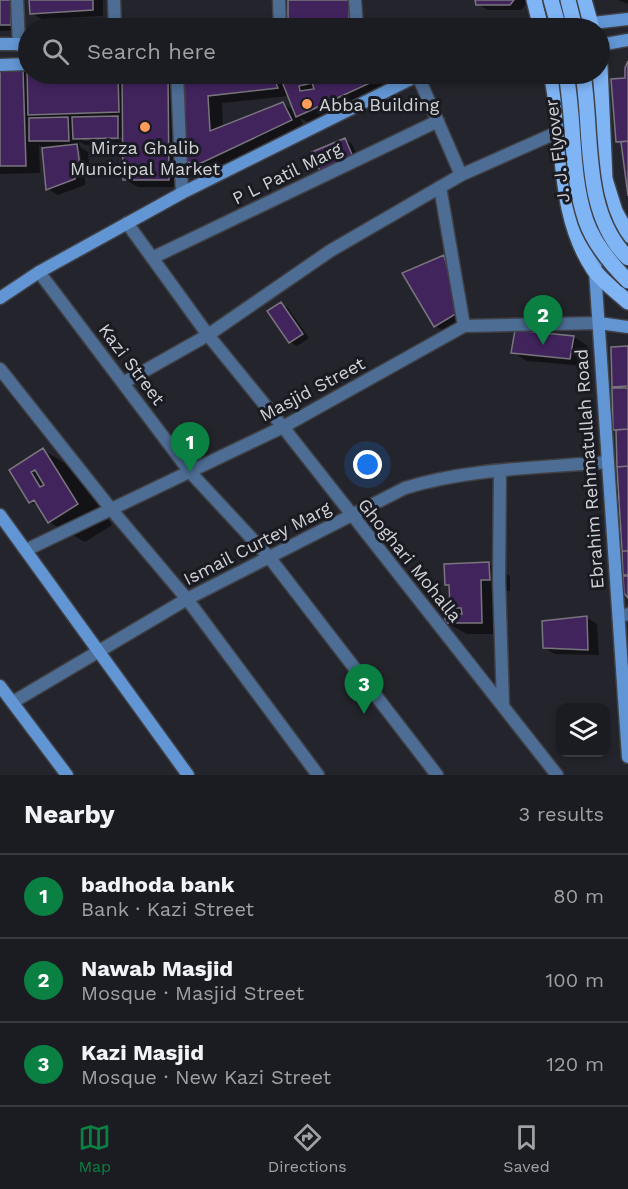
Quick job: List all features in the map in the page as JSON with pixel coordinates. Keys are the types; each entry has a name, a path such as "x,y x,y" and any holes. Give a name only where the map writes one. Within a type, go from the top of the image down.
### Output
{"main road":[{"path":"534,0 540,18"},
{"path":"551,0 556,18"},
{"path":"568,0 572,18"},
{"path":"584,0 590,18"},
{"path":"554,84 564,182 573,226 595,271 628,302"},
{"name":"J. J. Flyover","path":"567,84 578,180 586,222 608,261 628,281"},
{"path":"584,84 594,178 601,216 621,251 628,258"},
{"path":"601,84 605,179 615,211 628,235"}],"street":[{"path":"17,0 20,18"},
{"path":"114,0 115,18"},
{"path":"279,0 280,18"},
{"path":"355,0 356,18"},
{"path":"610,22 628,19"},
{"path":"610,43 628,40"},
{"path":"0,44 18,45"},
{"path":"0,65 18,64"},
{"path":"177,84 182,193"},
{"path":"0,298 39,272 182,193 402,84"},
{"path":"424,84 461,175"},
{"name":"P L Patil Marg","path":"152,258 438,121"},
{"path":"123,383 208,335 330,250 461,175 558,132"},
{"name":"Ebrahim Rehmatullah Road","path":"605,179 595,271 608,462 623,615 628,757"},
{"path":"440,187 464,326"},
{"name":"Ghoghari Mohalla","path":"127,223 208,335 283,426 557,775"},
{"name":"Kazi Street","path":"39,272 190,472 269,557 437,775"},
{"name":"Masjid Street","path":"26,550 283,426 464,326 599,323 628,327"},
{"path":"0,369 111,509 187,599 318,775"},
{"name":"Ismail Curtey Marg","path":"5,695 98,652 187,599 405,488 424,482 500,471 608,462"},
{"path":"500,471 499,580 503,705"},
{"path":"0,516 188,775"},
{"path":"5,695 67,775"}],"building":[{"path":"0,0 11,0 11,25 0,25"},
{"path":"29,0 93,0 93,10 30,14"},
{"path":"288,0 349,0 349,18 288,18"},
{"path":"475,0 514,0 510,5 476,5"},
{"path":"628,61 628,141 616,142 611,79 625,78"},
{"name":"Mirza Ghalib Municipal Market","path":"0,69 18,69 18,84 23,84 26,166 0,166"},
{"name":"Mirza Ghalib Municipal Market","path":"27,84 118,84 119,112 28,115"},
{"name":"Mirza Ghalib Municipal Market","path":"122,84 168,84 169,180 123,180"},
{"path":"184,84 276,84 278,88 208,96 210,131 283,102 292,120 197,165 186,160"},
{"path":"283,84 308,84 299,86 300,91 314,89 312,84 368,84 296,117"},
{"name":"Mirza Ghalib Municipal Market","path":"118,116 118,138 73,139 72,117"},
{"name":"Mirza Ghalib Municipal Market","path":"68,117 69,141 29,141 29,118"},
{"path":"345,138 353,157 320,171 312,152"},
{"path":"628,141 628,196 621,142"},
{"path":"77,144 80,167 75,170 75,179 46,190 42,148"},
{"path":"444,255 459,312 434,327 402,273"},
{"path":"281,302 303,334 289,343 267,311"},
{"path":"515,330 574,336 570,359 511,353"},
{"path":"628,346 628,386 612,387 611,347"},
{"path":"612,388 628,388 628,429 613,430"},
{"path":"628,429 628,466 617,467 616,430"},
{"path":"43,448 78,504 48,523 34,500 29,503 9,470","holes":["35,470 44,485 40,487 31,472"]},
{"path":"628,466 628,551 622,551 617,467"},
{"path":"622,551 628,551 628,575 623,575"},
{"path":"489,562 490,580 481,580 482,623 445,623 445,614 462,614 461,608 450,608 449,585 445,585 444,564"},
{"path":"623,576 628,576 628,598 624,593"},
{"path":"587,616 588,650 543,648 542,621"}],"place":[{"name":"Abba Building","path":"307,104"},
{"name":"Mirza Ghalib Municipal Market","path":"145,127"},
{"name":"Nawab Masjid","path":"543,345"},
{"name":"badhoda bank","path":"190,472"},
{"name":"Kazi Masjid","path":"364,714"}]}
